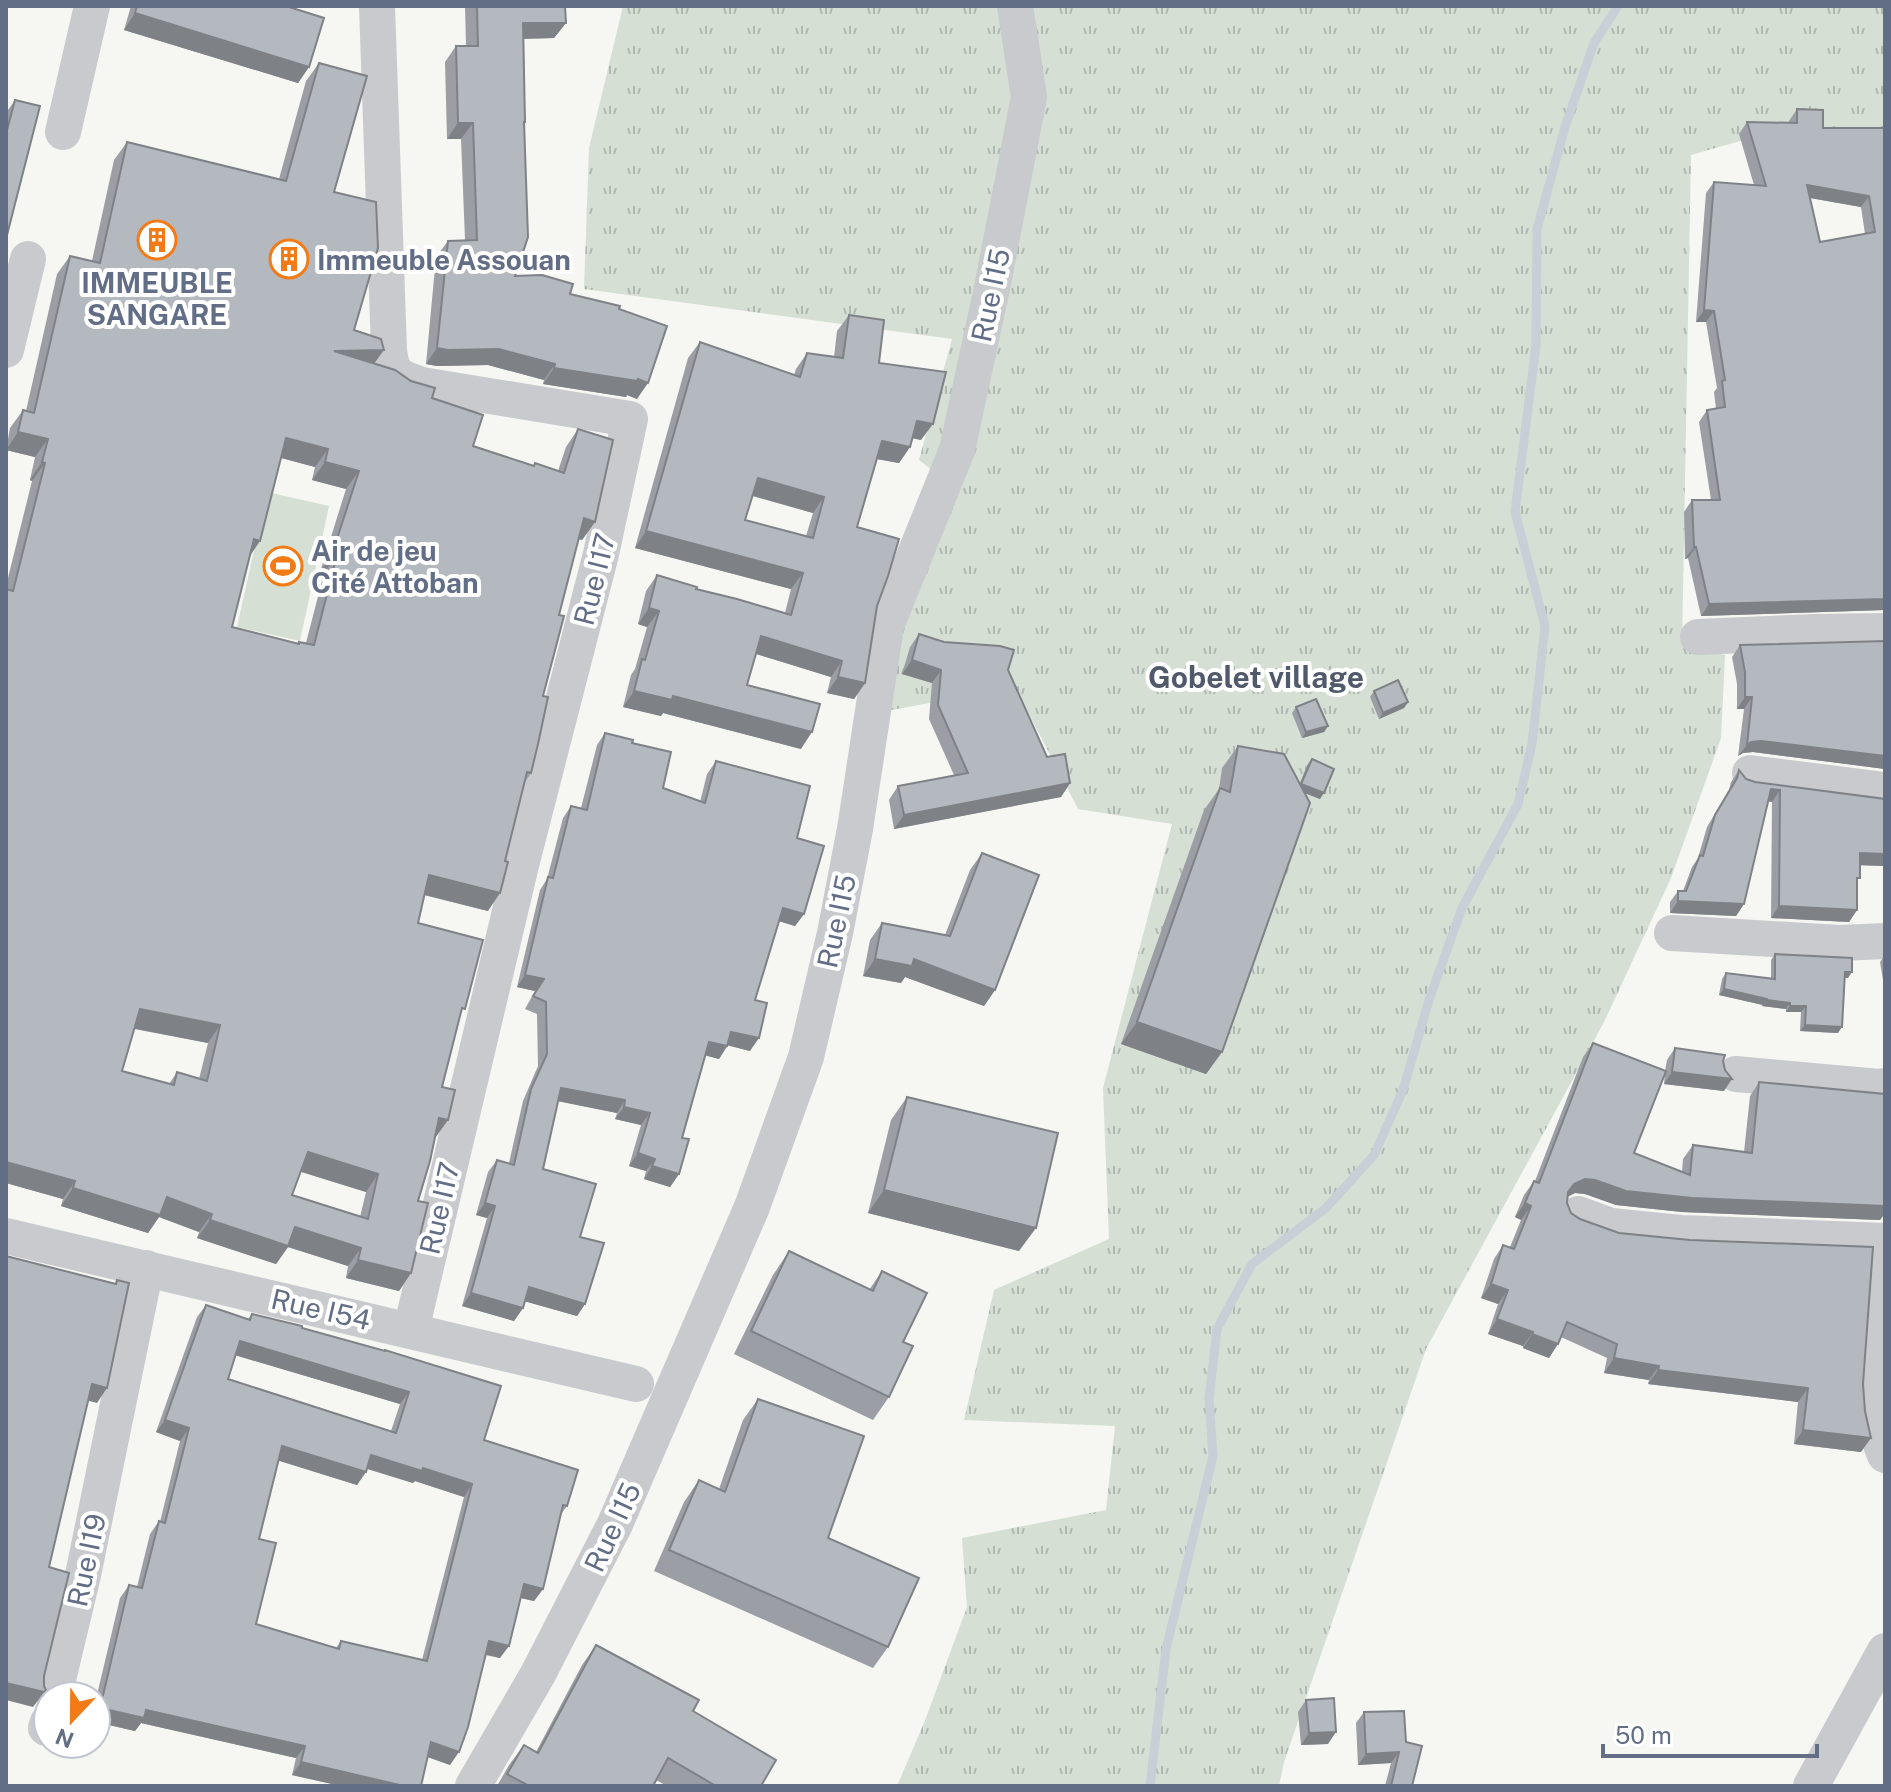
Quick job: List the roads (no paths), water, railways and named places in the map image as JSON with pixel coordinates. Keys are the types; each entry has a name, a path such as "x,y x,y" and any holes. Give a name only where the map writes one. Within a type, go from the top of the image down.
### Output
{"street":[{"path":"63,132 92,6"},
{"name":"Rue I17","path":"377,6 389,350 393,371 422,385 630,419 601,554 521,865 411,1330"},
{"name":"Rue I15","path":"473,1786 538,1674 615,1524 752,1207 806,1057 855,829 886,626 957,450 995,273 1029,97 1015,6"},
{"path":"6,350 28,259"},
{"path":"1698,637 1885,631"},
{"path":"1750,773 1885,790"},
{"path":"1672,933 1840,943 1885,941"},
{"path":"1736,1074 1885,1086"},
{"path":"1578,1214 1611,1226 1681,1233 1885,1241"},
{"name":"Rue I54","path":"6,1236 636,1384"},
{"path":"1885,1256 1880,1400 1875,1422 1885,1455"},
{"name":"Rue I19","path":"58,1680 146,1268"},
{"path":"1811,1786 1885,1651"}],"waterway":[{"path":"1150,1786 1166,1649 1213,1456 1209,1399 1217,1329 1252,1264 1326,1208 1374,1155 1403,1090 1429,1000 1462,908 1518,804 1532,744 1545,626 1515,512 1536,345 1537,229 1565,127 1594,43 1618,6"}],"place":[{"name":"IMMEUBLE SANGARE","path":"157,240"},
{"name":"Immeuble Assouan","path":"289,259"},
{"name":"Air de jeu Cité Attoban","path":"283,566"}],"district":[{"name":"Gobelet village","path":"1256,677"}]}
